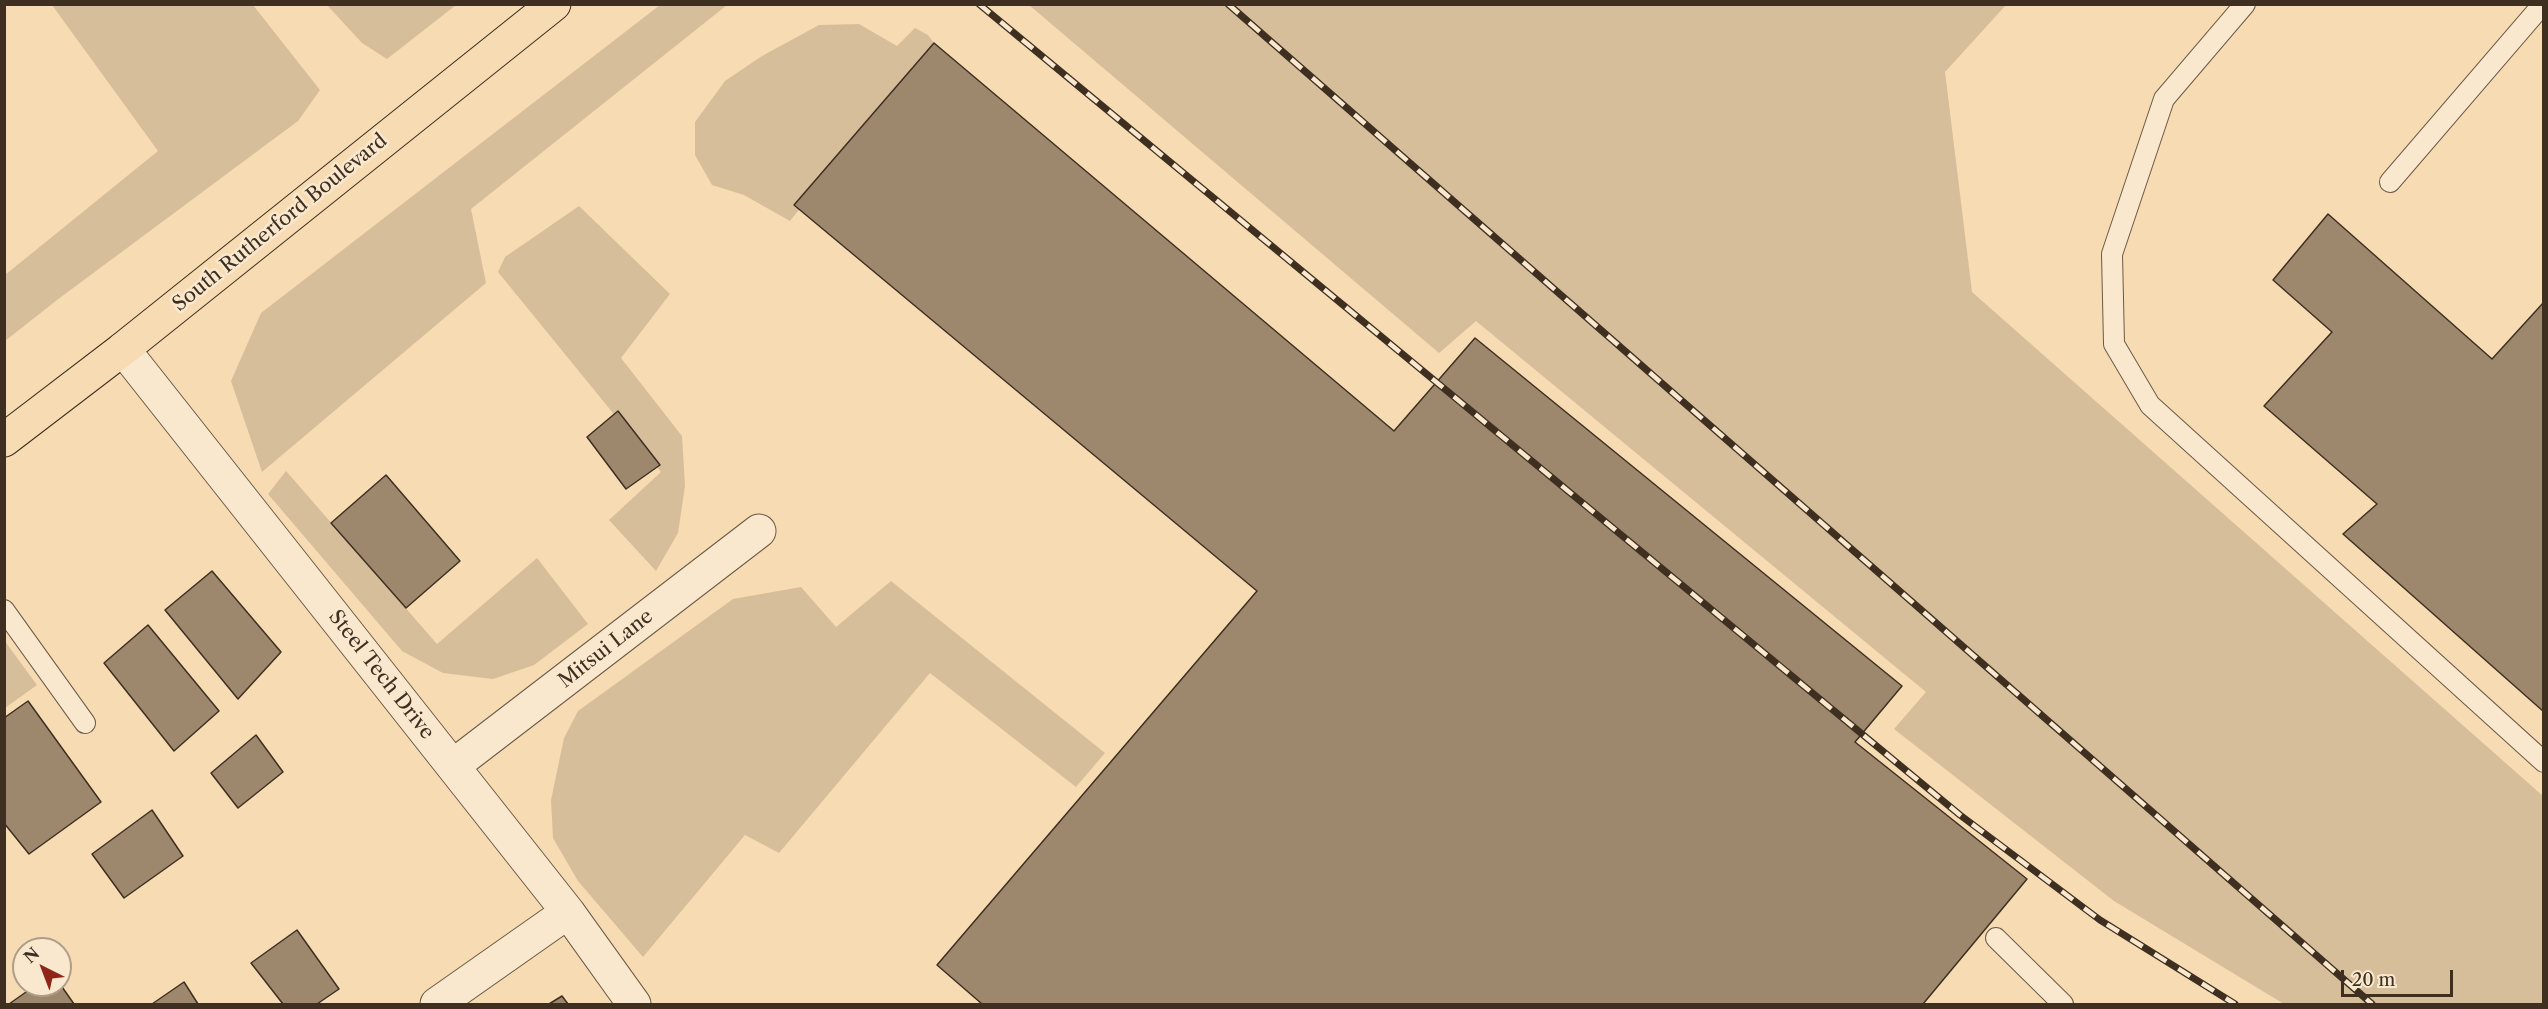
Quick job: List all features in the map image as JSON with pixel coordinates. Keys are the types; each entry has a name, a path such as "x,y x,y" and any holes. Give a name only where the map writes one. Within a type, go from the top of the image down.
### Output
{"highway":[{"name":"South Rutherford Boulevard","path":"4,440 123,349 554,4"}],"street":[{"name":"Steel Tech Drive","path":"123,349 568,912 634,1005"},
{"name":"Mitsui Lane","path":"453,766 759,531"},
{"path":"437,1005 568,912"}],"lane":[{"path":"2245,4 2164,99 2112,254 2114,344 2150,405 2544,762"},
{"path":"2390,182 2543,4"},
{"path":"4,610 85,723"},
{"path":"1996,938 2063,1005"}],"shaded area":[{"path":"52,5 253,5 320,90 298,121 5,341 5,275 158,151"},
{"path":"327,5 456,5 387,59 362,43"},
{"path":"660,5 727,5 471,209 486,283 262,472 231,381 261,313"},
{"path":"1029,5 2006,5 1945,72 1972,292 2543,796 2543,1004 2284,1004 2114,901 1894,729 1926,692 1476,321 1439,353"},
{"path":"859,24 897,46 915,28 928,35 934,43 790,221 744,195 712,185 695,155 695,122 725,81 762,56 819,25"},
{"path":"579,206 670,294 621,358 682,436 685,486 678,533 656,571 609,520 661,472 498,272 505,257"},
{"path":"286,471 437,644 537,558 588,624 534,665 493,679 443,673 402,651 268,494"},
{"path":"891,581 1105,753 1076,787 930,673 779,853 745,835 643,957 578,881 553,838 551,800 564,738 578,711 733,599 801,587 836,627"},
{"path":"4,640 37,685 5,708 4,708"}],"building":[{"path":"934,43 1394,431 1475,338 1902,686 1855,742 2027,879 1923,1004 982,1004 937,965 1257,591 794,205"},
{"path":"2328,214 2492,359 2544,302 2544,712 2343,534 2377,504 2264,406 2332,332 2273,280"},
{"path":"618,411 660,465 626,489 587,437"},
{"path":"386,475 460,561 406,608 331,523"},
{"path":"212,571 281,652 238,699 165,610"},
{"path":"148,625 219,711 174,751 104,663"},
{"path":"28,701 101,802 29,854 4,823 4,718"},
{"path":"256,735 283,772 238,808 211,773"},
{"path":"152,810 183,856 124,898 92,854"},
{"path":"297,930 339,989 317,1004 283,1004 251,963"},
{"path":"184,982 198,1004 152,1004"},
{"path":"562,996 568,1004 549,1004"},
{"path":"19,997 69,997 74,1004 9,1004"}],"railway":[{"path":"979,4 1960,815 2100,920 2235,1004"},
{"path":"1228,4 2372,1004"}]}
